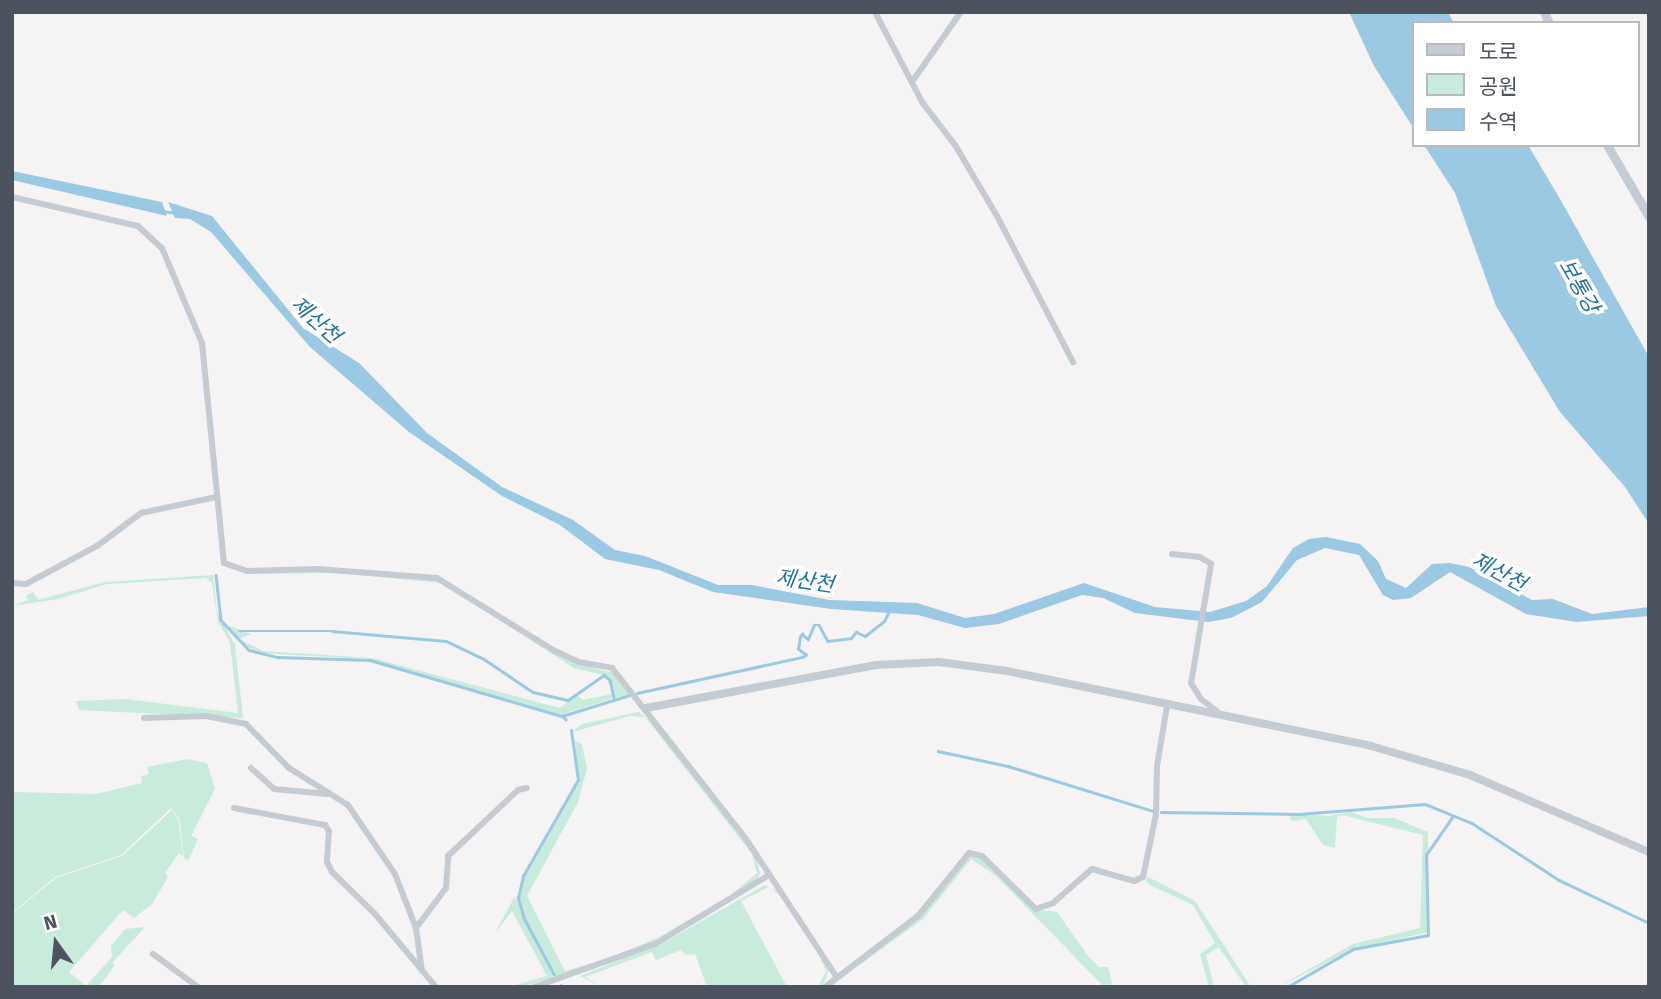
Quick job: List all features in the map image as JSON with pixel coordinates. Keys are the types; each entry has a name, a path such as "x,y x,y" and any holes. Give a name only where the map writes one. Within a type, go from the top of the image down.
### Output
{"main road":[{"path":"1608,147 1649,217"}],"street":[{"path":"914,79 961,12"},
{"path":"875,13 914,79 922,102 955,145 997,216 1073,362"},
{"path":"12,197 138,226 157,239 202,343 221,553 229,567 437,578 553,650 579,662 612,668 646,708 769,876 836,976"},
{"path":"12,583 26,584 97,546 141,513 216,497"},
{"path":"1172,554 1200,557 1211,564 1191,683 1201,699 1229,720"},
{"path":"646,708 876,665 939,662 1371,746 1470,775 1649,852"},
{"path":"825,987 927,907 960,858 969,853 982,856 1036,909 1053,903 1092,869 1134,881 1143,877 1156,814 1157,766 1167,706"},
{"path":"144,718 206,716 246,724 289,768 348,805 386,856 416,928 422,971"},
{"path":"251,768 274,789 330,794"},
{"path":"416,928 446,888 448,856 518,790 527,788"},
{"path":"234,808 324,825 330,831 327,862 332,872 375,914 436,987"},
{"path":"534,987 655,944 769,876"},
{"path":"153,954 198,987"}],"green space":[{"path":"320,570 418,577 446,583 536,643 574,663 613,673 632,694 615,698 607,676 574,668 442,583 340,573 241,574"},
{"path":"213,575 217,612 235,645 243,718 79,710 76,701 125,699 238,713 230,643 218,621 212,583 206,578 107,584 58,599 12,606 28,600 26,596 33,592 38,600 105,582"},
{"path":"224,624 251,634 239,639 263,651 372,658 560,708 577,695 583,700 613,694 614,698 557,716 370,659 258,653 239,642"},
{"path":"639,712 656,726 743,838 756,856 760,873 757,880 743,890 645,946 618,958 556,977 524,918 519,898 524,876 578,780 575,741 582,744 587,768 578,802 527,896 565,971 616,956 661,936 731,895 757,873 752,854 645,717 630,716 572,732 582,724"},
{"path":"188,759 207,763 215,789 191,836 198,839 188,861 184,858 179,818 171,808 121,855 55,877 12,913 12,792 96,794 142,783 141,776 149,774 147,767"},
{"path":"172,810 178,819 183,856 179,853 165,873 168,877 152,904 134,918 123,910 69,972 86,986 112,957 111,946 125,929 145,927 112,963 115,965 99,987 12,987 12,914 56,878 122,856"},
{"path":"1351,812 1366,818 1394,818 1428,832 1429,932 1353,949 1278,987 1353,944 1420,928 1423,835 1342,815 1337,817 1335,848 1323,845 1306,819 1291,821 1290,814 1329,816"},
{"path":"981,856 1040,910 1057,912 1088,956 1099,967 1108,967 1112,984 1104,987 996,876 971,859 923,919 829,987 914,922 965,857"},
{"path":"1148,877 1195,901 1251,987 1246,987 1219,947 1206,955 1214,987 1209,987 1200,954 1215,943 1193,905 1152,886 1145,880"},
{"path":"765,885 769,887 741,901 787,987 707,987 695,954 685,955 681,950 656,960 652,952 585,977 602,987 580,976 665,942"},
{"path":"769,887 782,894 824,956 829,970 822,987 818,987 826,971 817,951 782,897"},
{"path":"515,896 554,977 521,987 509,987 547,976 512,911 495,933"}],"water":[{"path":"1349,12 1448,12 1453,21 1412,21 1412,126 1374,66"},
{"name":"보통강","path":"1425,147 1529,147 1560,199 1649,357 1649,524 1625,487 1560,412 1496,306 1455,193"},
{"path":"12,171 162,202 167,216 12,180"},
{"path":"168,202 212,216 303,328 359,363 427,433 502,487 573,520 615,550 645,556 718,585 752,585 830,600 917,603 965,618 994,614 1084,583 1155,607 1210,612 1246,601 1267,586 1293,548 1309,539 1326,537 1360,544 1378,561 1386,579 1406,588 1432,564 1450,563 1469,567 1532,600 1553,599 1592,614 1649,607 1649,616 1576,622 1526,614 1450,572 1411,598 1393,600 1383,595 1359,555 1325,548 1297,560 1262,602 1231,618 1208,622 1135,613 1103,598 1082,595 999,624 965,628 918,615 831,609 713,592 659,570 605,559 560,525 502,496 409,432 310,347 211,232 190,219 175,218"}],"waterway":[{"name":"제산천","path":"162,211 176,213"},
{"path":"216,575 221,620 249,650 278,657 370,660 562,716"},
{"path":"637,693 802,657 806,655 798,649 800,637 802,634 808,639 814,625 819,625 828,641 851,638 856,632 865,636 884,621 891,608"},
{"path":"239,631 332,631 446,641 484,659 533,692 568,700 604,675 610,680 614,698"},
{"path":"566,720 562,716 630,695"},
{"path":"554,975 524,919 518,898 523,876 578,780 571,730"},
{"path":"938,751 1008,766 1153,811"},
{"path":"1161,812 1299,814 1425,804 1472,823 1559,880 1649,923"},
{"path":"1287,987 1353,949 1428,935 1426,855 1453,816"}]}
